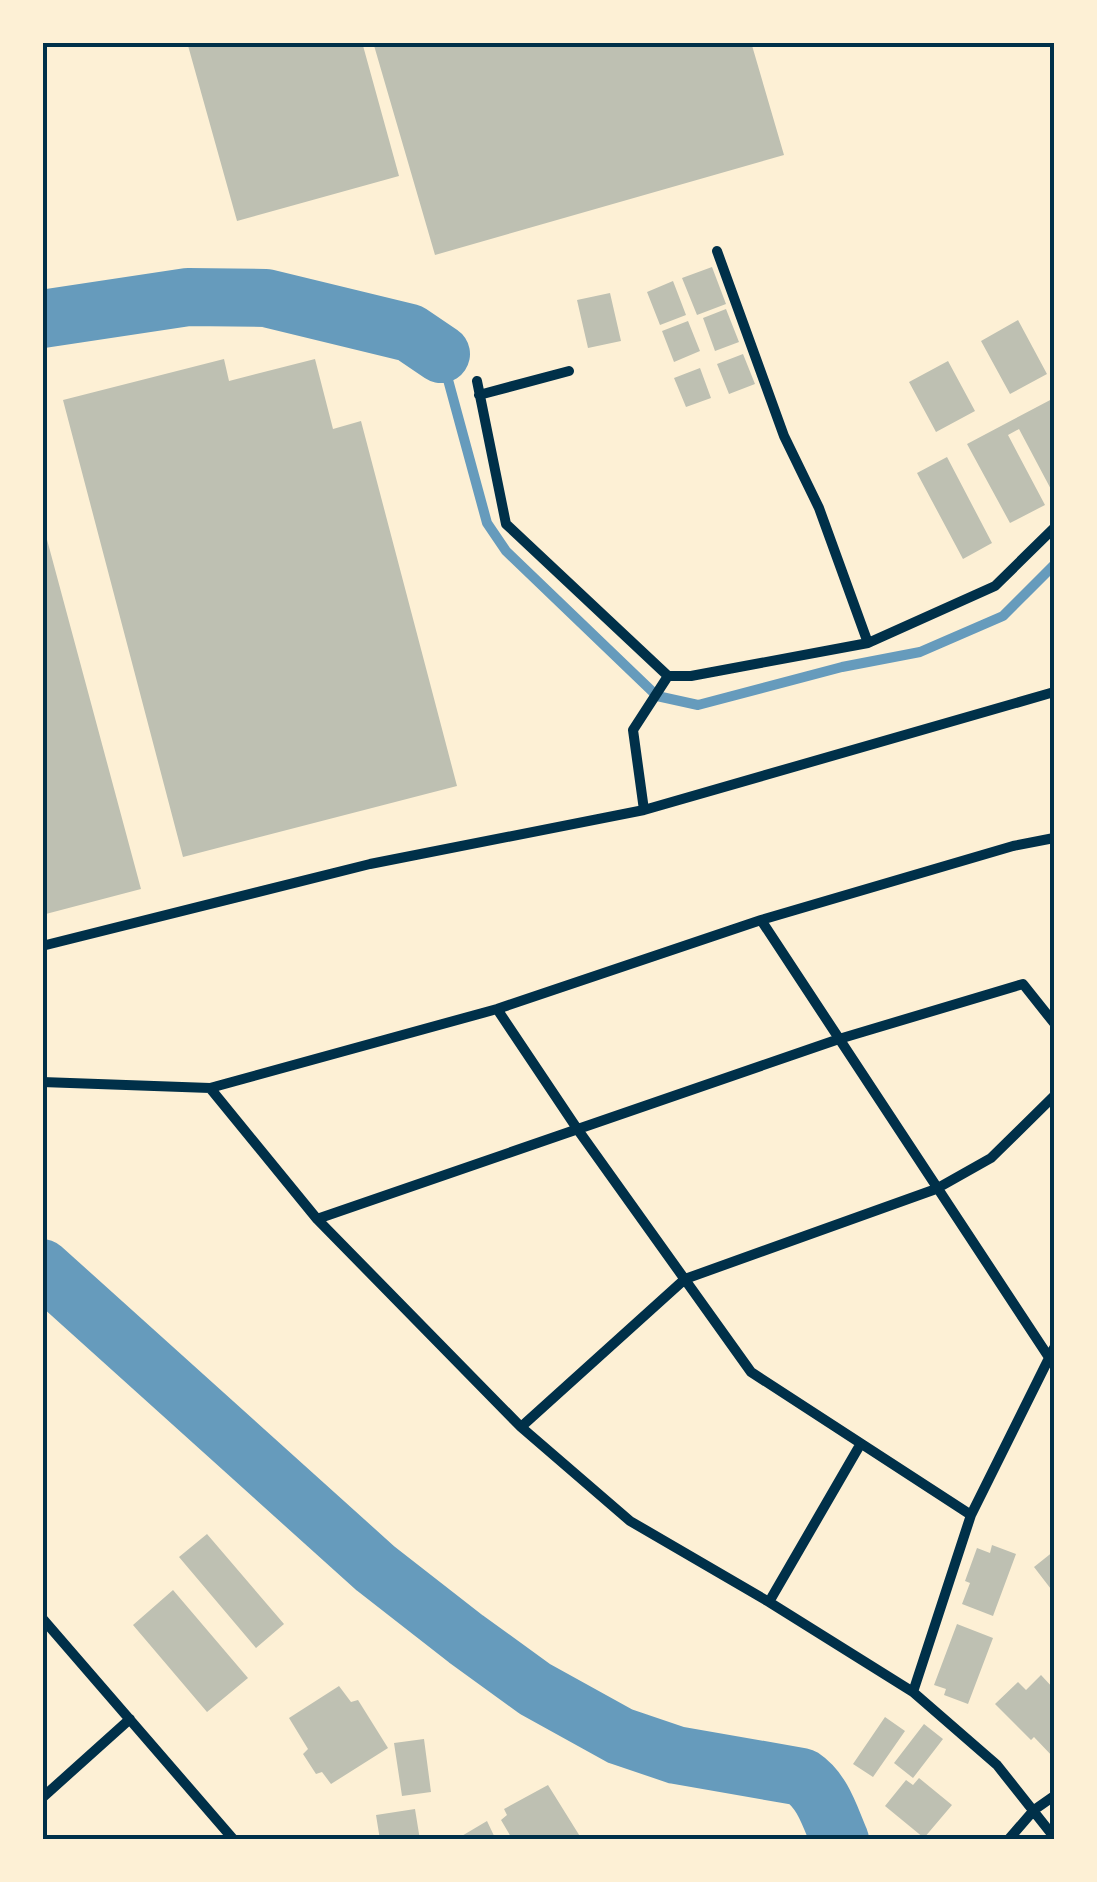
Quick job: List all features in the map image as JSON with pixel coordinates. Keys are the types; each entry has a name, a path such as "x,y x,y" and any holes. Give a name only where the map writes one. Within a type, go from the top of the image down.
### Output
{"street":[{"path":"717,251 784,436 818,508 868,643"},
{"path":"479,394 570,371"},
{"path":"476,381 506,524 666,679"},
{"path":"644,810 633,730 666,679 868,643 995,586 1054,528"},
{"path":"42,946 370,864 644,810 1054,692"},
{"path":"42,1082 210,1088 497,1008 761,920 1013,846 1054,838"},
{"path":"761,920 936,1190 1053,1357 971,1515 913,1692"},
{"path":"318,1218 839,1039 1023,984 1054,1023"},
{"path":"497,1008 578,1130 752,1372 971,1515"},
{"path":"210,1088 318,1218 520,1427 630,1521 913,1692 997,1765 1054,1837"},
{"path":"520,1427 685,1279 936,1190 991,1158 1054,1096"},
{"path":"769,1602 860,1445"},
{"path":"42,1618 234,1840"},
{"path":"42,1798 130,1719"},
{"path":"1008,1840 1034,1810 1054,1796"}],"building":[{"path":"187,42 362,42 399,176 237,221"},
{"path":"373,42 751,42 784,155 435,255"},
{"path":"712,267 726,304 697,315 682,278"},
{"path":"673,281 686,315 660,325 647,292"},
{"path":"610,293 621,341 588,348 577,300"},
{"path":"726,309 739,342 715,351 703,318"},
{"path":"1018,320 1047,374 1010,394 981,341"},
{"path":"688,321 700,351 674,362 662,331"},
{"path":"743,354 755,384 729,394 717,364"},
{"path":"224,359 229,381 315,359 333,429 361,421 457,786 183,857 63,400"},
{"path":"948,361 975,411 936,432 909,382"},
{"path":"700,368 711,398 686,407 674,378"},
{"path":"1054,398 1054,495 1019,429 1008,435 1045,505 1010,523 967,444"},
{"path":"947,457 992,543 963,559 917,473"},
{"path":"42,521 141,889 42,915"},
{"path":"207,1534 284,1624 256,1648 179,1557"},
{"path":"992,1545 1016,1554 993,1616 962,1604 970,1583 965,1581 977,1548 990,1553"},
{"path":"1054,1551 1054,1593 1034,1567"},
{"path":"173,1590 248,1678 207,1712 133,1625"},
{"path":"957,1624 993,1638 968,1704 944,1695 946,1689 934,1685"},
{"path":"1041,1675 1054,1689 1054,1758 995,1704 1018,1682 1026,1690"},
{"path":"339,1686 351,1702 358,1700 388,1748 331,1784 322,1772 316,1774 303,1754 308,1749 289,1718"},
{"path":"885,1717 905,1731 873,1777 853,1764"},
{"path":"924,1724 943,1739 913,1778 894,1763"},
{"path":"424,1739 431,1792 402,1796 394,1743"},
{"path":"919,1778 952,1805 924,1838 885,1806 906,1780 913,1785"},
{"path":"548,1785 581,1838 508,1840 511,1837 501,1820 507,1815 504,1809"},
{"path":"415,1809 420,1840 380,1840 376,1815"},
{"path":"487,1821 496,1840 455,1840"}],"waterway":[{"path":"42,319 188,297 266,298 410,333 441,354"},
{"path":"441,354 487,523 506,551 657,696 698,705 842,667 920,652 1003,616 1054,565"},
{"path":"42,1268 375,1568 535,1689 620,1736 676,1755 802,1777 821,1797 840,1840"}]}
